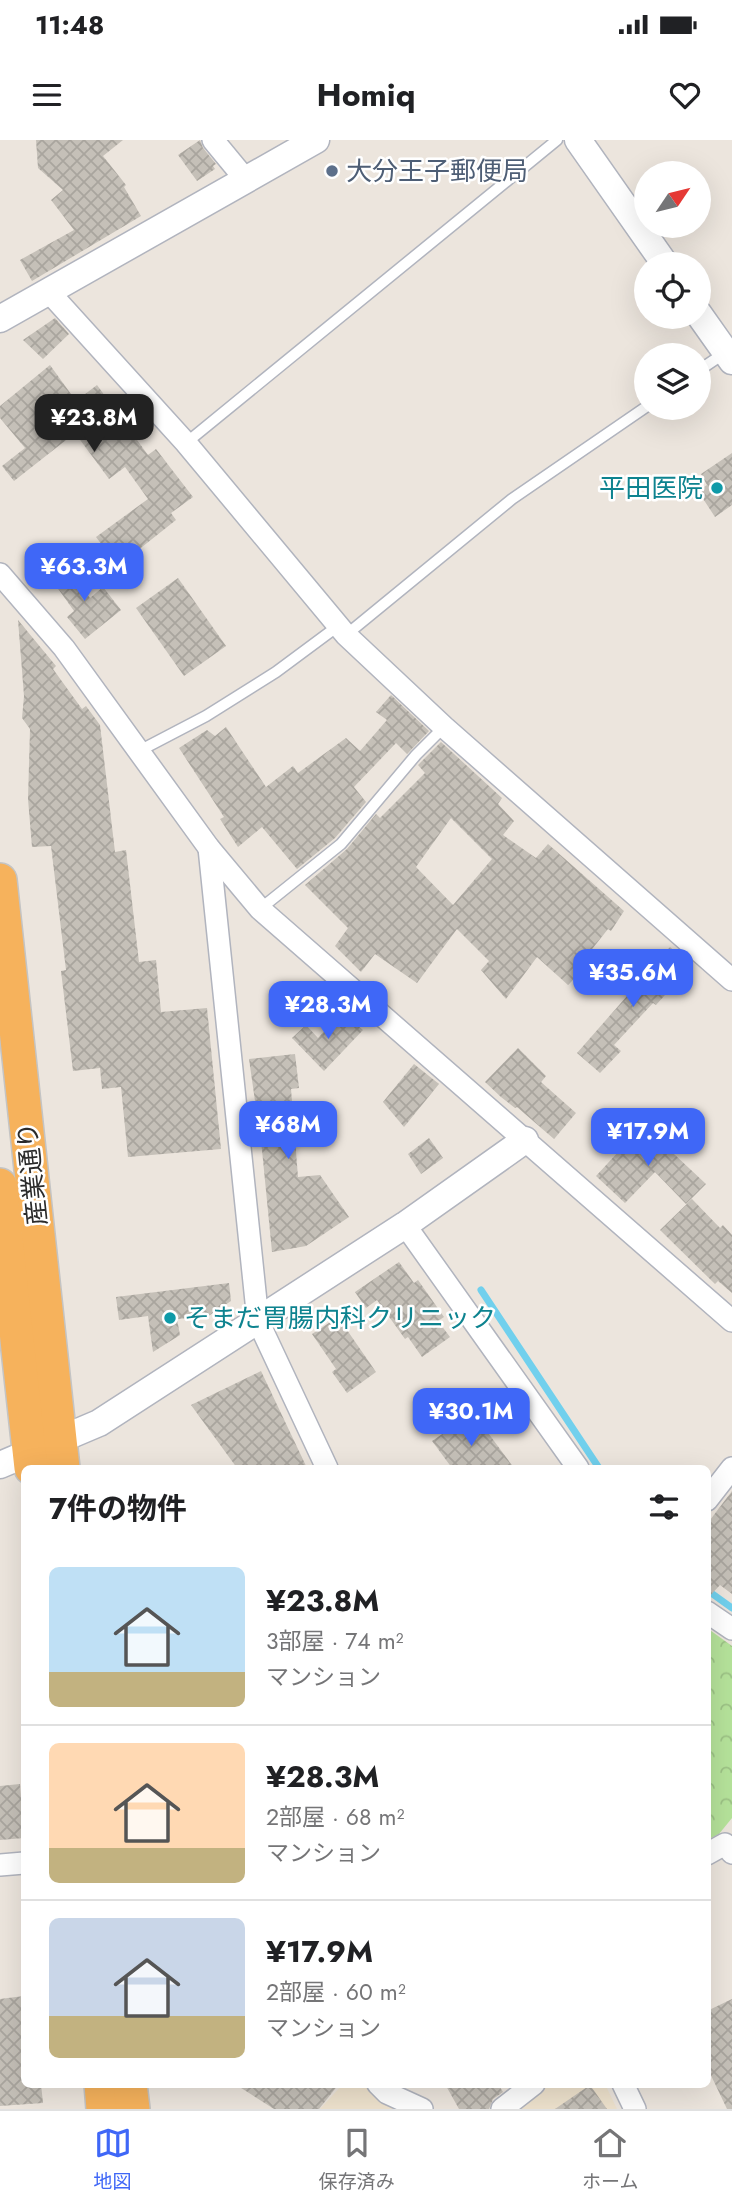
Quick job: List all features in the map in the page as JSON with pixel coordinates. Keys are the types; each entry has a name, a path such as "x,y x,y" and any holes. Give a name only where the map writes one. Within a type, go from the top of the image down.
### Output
{"highway":[{"name":"産業通り","path":"0,880 62,1454"},
{"name":"産業通り","path":"0,1185 20,1462"},
{"path":"101,2088 103,2109"},
{"path":"130,2088 132,2109"}],"street":[{"path":"213,140 246,180"},
{"path":"0,319 316,140"},
{"path":"578,140 657,252"},
{"path":"49,292 186,443 342,630 444,727 732,981"},
{"path":"709,329 729,357"},
{"path":"0,574 64,648 209,848 260,909 732,1321"},
{"path":"209,848 258,1321 326,1465"},
{"path":"20,1462 62,1454 99,1423 405,1225 526,1140"},
{"path":"405,1225 576,1465"},
{"path":"711,1495 732,1468"},
{"path":"711,1615 732,1629"},
{"path":"0,1865 21,1863"},
{"path":"382,2088 387,2093 422,2109"},
{"path":"502,2109 529,2088"},
{"path":"625,2088 635,2109"}],"lane":[{"path":"186,443 557,140"},
{"path":"711,365 729,357"},
{"path":"139,751 206,716 342,630 512,499 634,415"},
{"path":"260,909 341,844 416,755 444,727"}],"shaded area":[{"path":"339,2088 373,2088 399,2109 320,2109"},
{"path":"537,2088 607,2088 617,2109 512,2109"}],"green space":[{"path":"711,1631 732,1646 732,1818 719,1834 711,1838"}],"building":[{"path":"36,140 123,140 103,156 126,185 124,187 141,216 32,281 20,260 74,230 51,200 63,190 38,168"},
{"path":"200,140 216,164 213,166 215,169 197,181 178,155"},
{"path":"55,318 69,334 43,359 23,340"},
{"path":"50,365 76,401 97,385 148,455 156,449 193,497 171,513 176,520 118,566 96,537 148,499 125,467 109,479 75,433 14,481 2,466 25,448 0,418 0,406"},
{"name":"平田医院","path":"732,453 732,505 715,517 698,491 707,485 701,474"},
{"path":"65,564 90,598 103,587 121,610 85,639 67,617 74,611 49,576"},
{"path":"178,578 226,646 184,676 136,608"},
{"path":"18,620 56,666 53,669 82,709 86,706 100,725 115,852 126,850 139,962 156,960 161,1012 207,1008 221,1149 128,1157 121,1087 102,1089 100,1068 73,1071 61,971 66,970 51,846 32,847 28,799 30,729 22,718 24,696"},
{"path":"391,695 429,731 407,754 396,743 354,787 366,802 335,838 297,869 262,827 238,847 220,819 224,817 179,748 207,730 215,736 226,727 266,787 293,766 298,773 346,738 360,751 387,720 376,712"},
{"path":"441,742 502,798 498,804 514,821 503,835 536,858 548,844 624,911 611,931 608,929 585,958 590,962 568,985 537,957 506,999 481,970 489,961 457,929 417,983 375,954 361,972 335,946 348,928 305,885 347,849 376,814 380,818 425,773 418,765","holes":["451,818 492,859 453,905 416,867"]},
{"path":"670,947 691,966 656,1005 653,1003 614,1045 621,1051 600,1073 577,1053"},
{"path":"342,1012 363,1030 324,1071 292,1038 306,1025 318,1038"},
{"path":"518,1048 546,1076 541,1082 576,1113 554,1139 485,1082"},
{"path":"295,1054 299,1088 291,1089 298,1177 320,1175 349,1217 306,1246 272,1252 262,1150 249,1059"},
{"path":"414,1064 439,1084 404,1127 383,1102"},
{"path":"643,1125 706,1184 686,1204 655,1172 625,1203 596,1176"},
{"path":"429,1138 443,1158 421,1174 408,1154"},
{"path":"692,1199 720,1228 723,1225 732,1235 732,1293 718,1281 715,1284 660,1230"},
{"path":"399,1262 414,1283 418,1280 444,1317 438,1321 450,1337 422,1357 408,1337 405,1339 377,1300 366,1308 355,1292"},
{"name":"そまだ胃腸内科クリニック","path":"229,1283 231,1301 207,1317 177,1319 180,1335 153,1352 148,1316 119,1320 116,1297"},
{"path":"338,1317 376,1372 347,1393 332,1372 336,1369 312,1334"},
{"path":"261,1371 306,1465 235,1465 191,1405"},
{"path":"467,1417 474,1426 480,1422 512,1465 450,1465 432,1441"},
{"path":"732,1491 732,1594 720,1585 711,1595 711,1519"},
{"path":"20,1784 21,1838 0,1840 0,1786"},
{"path":"21,1996 21,2088 41,2088 43,2103 0,2106 0,1999"},
{"path":"732,1999 732,2109 727,2109 711,2075 711,2009"},
{"path":"241,2088 336,2088 319,2109 274,2109"},
{"path":"447,2088 500,2088 503,2092 493,2099 489,2109 459,2109"},
{"path":"586,2088 592,2088 607,2109 555,2109"}],"waterway":[{"path":"481,1290 597,1465"},
{"path":"711,1593 732,1608"}],"place":[{"name":"大分王子郵便局","path":"332,171"},
{"name":"平田医院","path":"717,488"},
{"name":"そまだ胃腸内科クリニック","path":"170,1318"}]}
